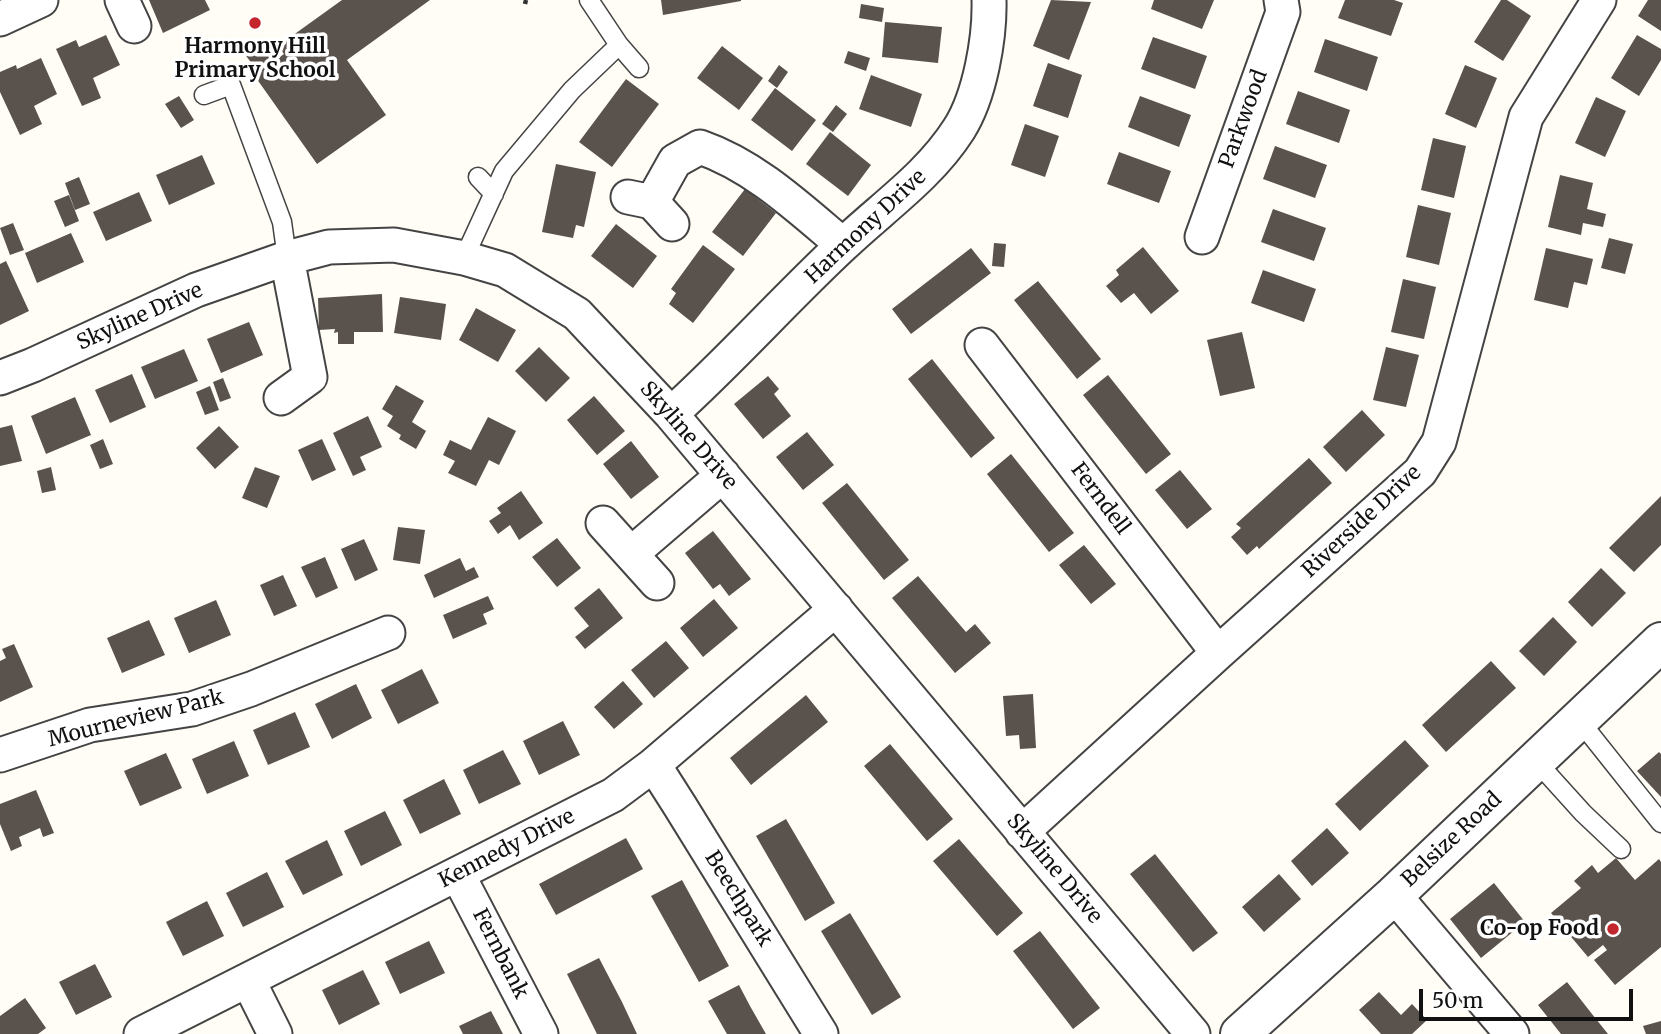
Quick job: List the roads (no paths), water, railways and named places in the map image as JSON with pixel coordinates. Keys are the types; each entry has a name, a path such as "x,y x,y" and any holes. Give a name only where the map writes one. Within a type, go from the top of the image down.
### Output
{"street":[{"path":"0,19 41,0"},
{"name":"Harmony Drive","path":"671,414 843,245 932,167 961,126 980,79 989,20 989,0"},
{"name":"Parkwood","path":"1202,237 1283,12 1281,0"},
{"name":"Riverside Drive","path":"1022,832 1420,472 1439,442 1526,117 1600,0"},
{"path":"651,208 675,161 700,147 722,155 778,190 843,245"},
{"name":"Skyline Drive","path":"0,377 33,365 196,290 287,258 329,247 394,245 464,258 505,270 577,314 671,414 1193,1034"},
{"path":"281,398 310,377 287,258"},
{"name":"Ferndell","path":"978,341 1218,653"},
{"path":"631,554 723,475"},
{"path":"603,523 657,583"},
{"name":"Kennedy Drive","path":"141,1034 613,795 652,766 836,609"},
{"name":"Mourneview Park","path":"0,755 90,725 192,709 251,689 388,633"},
{"name":"Belsize Road","path":"1240,1034 1394,895 1661,642"},
{"name":"Beechpark","path":"652,766 673,795 821,1034"},
{"name":"Fernbank","path":"458,875 541,1034"},
{"path":"1394,895 1512,1034"},
{"path":"248,980 275,1034"}],"lane":[{"path":"589,0 619,45 639,68"},
{"path":"464,258 504,171 572,90 619,45"},
{"path":"204,95 231,85 282,222 287,258"},
{"path":"478,177 494,194"},
{"path":"1579,720 1661,823"},
{"path":"1536,761 1583,813 1621,849"}],"place":[{"name":"Harmony Hill Primary School","path":"255,23"},
{"name":"Co-op Food","path":"1613,929"}]}
